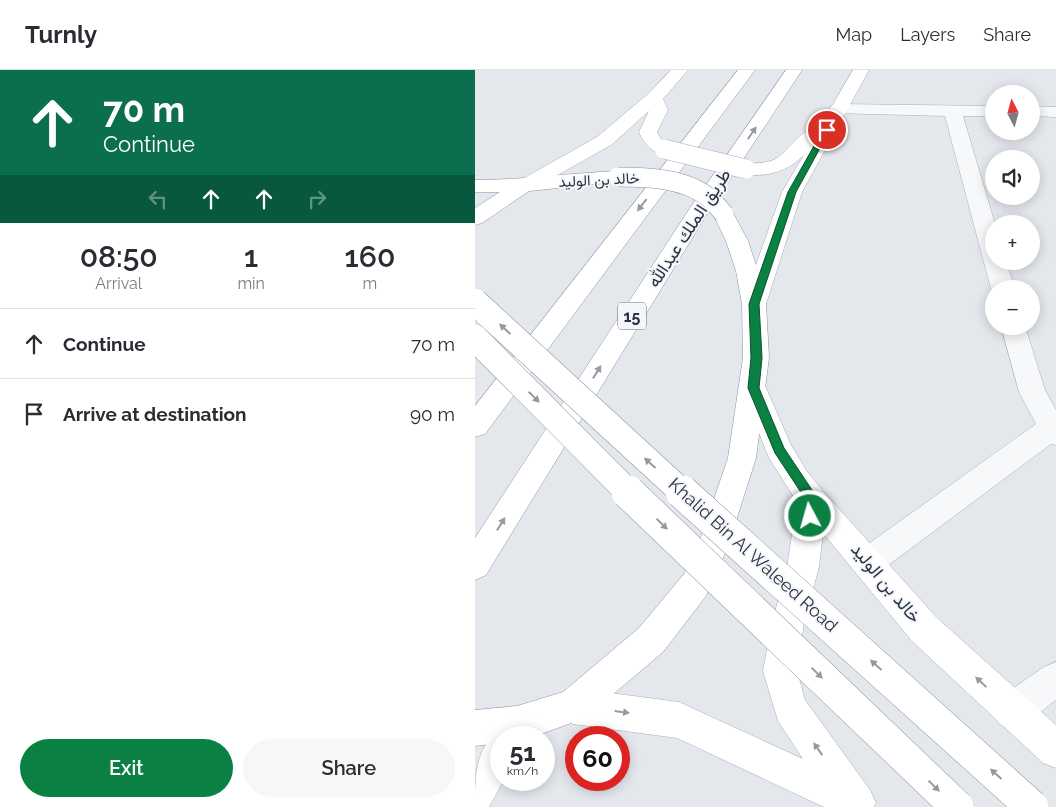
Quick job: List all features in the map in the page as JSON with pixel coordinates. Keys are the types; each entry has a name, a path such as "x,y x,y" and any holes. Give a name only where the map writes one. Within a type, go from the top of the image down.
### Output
{"main road":[{"path":"524,186 604,141 654,98 680,70"},
{"path":"721,104 741,70"},
{"path":"475,426 747,70"},
{"name":"طريق الملك عبدالله","path":"475,565 697,213 795,70"},
{"path":"754,304 792,192 861,70"},
{"path":"654,98 659,110 648,132 653,142 664,149 746,169 766,168 784,163 802,143 827,130"},
{"name":"خالد بن الوليد","path":"475,186 524,186 578,179 618,177 650,178 680,185 707,196 724,214 737,241 747,271 754,304 756,358 754,388 742,458 713,548 695,585 651,640 573,706 532,726"},
{"name":"خالد بن الوليد","path":"475,218 524,186"},
{"name":"Khalid Bin Al Waleed Road","path":"475,302 598,416 1032,807"},
{"path":"475,338 639,502 957,807"},
{"name":"خالد بن الوليد","path":"754,388 779,450 796,478 812,499 924,629 1056,750"},
{"path":"812,499 803,567 788,623 781,671 790,709 859,805"},
{"name":"خالد بن الوليد","path":"573,706 679,720 859,805"},
{"name":"خالد بن الوليد","path":"475,728 490,732"},
{"path":"475,794 490,769"}],"street":[{"path":"839,109 985,111"},
{"path":"952,110 985,226"},
{"path":"1040,111 1056,112"},
{"path":"868,562 1054,431 1032,392 1016,335"},
{"path":"1013,712 1056,679"}],"route":[{"path":"810,516 812,499 796,478 779,450 754,388 756,358 754,304 792,192 827,130"}]}
